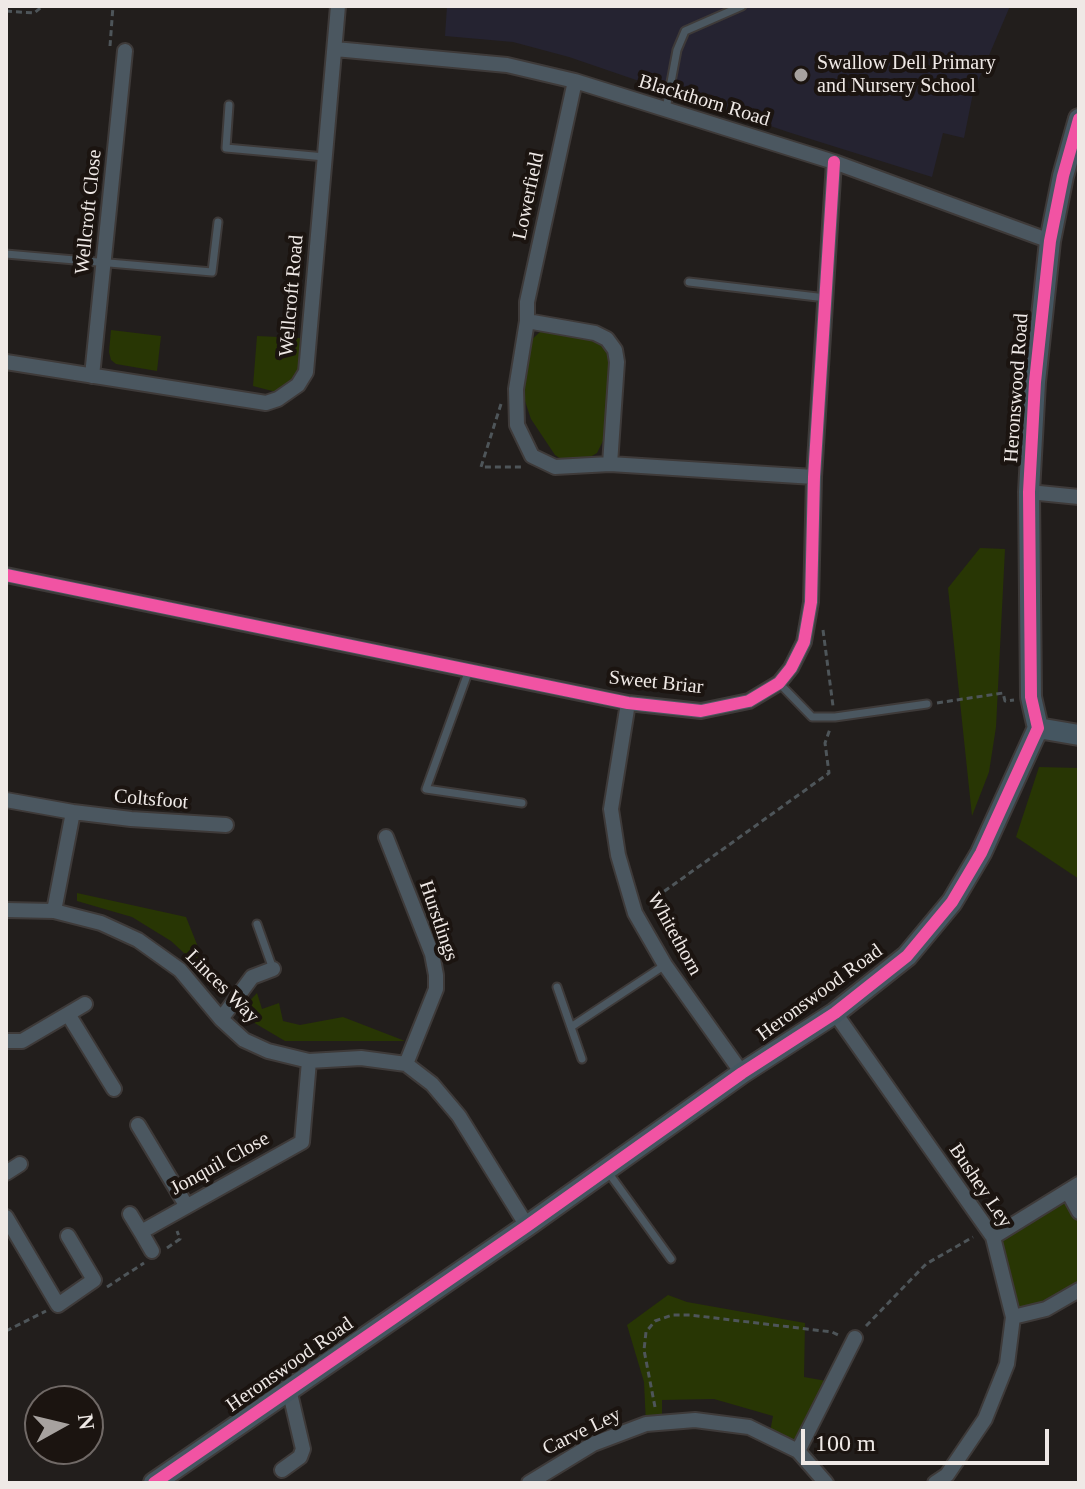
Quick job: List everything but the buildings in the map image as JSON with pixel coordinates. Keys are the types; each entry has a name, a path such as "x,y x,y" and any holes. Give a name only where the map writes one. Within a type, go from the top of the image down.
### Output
{"street":[{"name":"Wellcroft Road","path":"6,362 266,403 298,385 306,372 338,6"},
{"name":"Blackthorn Road","path":"335,49 507,65 575,81 834,162 1050,241"},
{"name":"Wellcroft Close","path":"92,376 125,51"},
{"name":"Lowerfield","path":"575,81 527,302 516,389 517,425 532,456 555,467 610,464 814,477"},
{"name":"Heronswood Road","path":"154,1483 527,1226 742,1073 835,1013 907,956 952,902 981,853 1038,728 1031,697 1029,492 1035,382 1050,241 1079,119"},
{"name":"Sweet Briar","path":"6,575 628,703 701,711 749,701 779,683 791,668 804,642 811,602 814,477 834,162"},
{"path":"527,321 595,333 607,339 615,350 617,362 610,464"},
{"path":"1029,492 1079,497"},
{"name":"Whitethorn","path":"628,703 611,809 618,855 635,913 665,965 742,1073"},
{"path":"1038,728 1079,735"},
{"name":"Coltsfoot","path":"6,800 73,812 226,825"},
{"path":"54,911 73,812"},
{"name":"Hurstlings","path":"386,837 432,954 436,975 436,989 406,1064"},
{"name":"Linces Way","path":"6,910 54,911 101,923 138,940 180,970 221,1019 244,1040 268,1051 309,1061 361,1058 406,1064"},
{"path":"221,1019 252,977 273,969"},
{"path":"6,1041 22,1041 85,1004"},
{"name":"Bushey Ley","path":"835,1013 990,1232 1013,1317 1007,1364 985,1419 947,1475 935,1483"},
{"path":"68,1014 114,1089"},
{"name":"Jonquil Close","path":"141,1232 302,1142 309,1061"},
{"path":"406,1064 432,1084 459,1116 527,1226"},
{"path":"138,1125 186,1205"},
{"path":"6,1173 20,1164"},
{"path":"990,1232 1074,1188 1079,1212"},
{"path":"130,1214 152,1251"},
{"path":"6,1217 58,1305 94,1280 68,1236"},
{"path":"1013,1317 1046,1309 1079,1290"},
{"path":"798,1451 854,1340"},
{"path":"282,1470 300,1457 303,1449 289,1389"},
{"name":"Carve Ley","path":"529,1483 593,1444 646,1424 695,1420 749,1427 798,1451 826,1483"}],"lane":[{"path":"666,109 677,50 685,31 742,6"},
{"path":"229,105 226,148 325,157"},
{"path":"6,254 212,272 218,222"},
{"path":"689,282 826,298"},
{"path":"469,670 426,789 522,803"},
{"path":"779,683 812,717 835,717 927,704"},
{"path":"257,924 273,969"},
{"path":"571,1027 665,965"},
{"path":"557,987 582,1059"},
{"path":"606,1170 671,1259"}],"path":[{"path":"6,11 34,13 43,6"},
{"path":"113,6 110,50 125,51"},
{"path":"635,913 829,773 825,743 835,717 821,618 811,602"},
{"path":"927,704 1003,693 1005,701 1014,700"},
{"path":"659,1422 644,1350 646,1332 655,1321 672,1315 832,1332 854,1340 926,1264 990,1232"}],"shaded area":[{"name":"Swallow Dell Primary and Nursery School","path":"447,6 1010,6 973,93 964,138 943,133 932,177 788,132 569,57 513,42 445,36"}],"green space":[{"path":"111,330 161,336 157,371 116,364 111,360"},
{"path":"552,330 593,338 607,348 610,357 605,437 597,453 580,463 567,463 555,455 531,419 524,398 522,381 528,343 541,331"},
{"path":"257,336 300,338 299,369 292,381 276,392 253,386"},
{"path":"980,548 1005,549 996,727 989,772 972,816 948,588"},
{"path":"1039,767 1079,768 1079,879 1016,837"},
{"path":"77,893 186,917 214,987 196,964 171,941 132,917 77,901"},
{"path":"257,993 262,1009 279,1003 283,1021 300,1025 343,1017 405,1041 285,1041 241,1015 242,1009"},
{"path":"1068,1192 1079,1212 1079,1290 1013,1317 993,1237"},
{"path":"668,1295 687,1302 805,1323 804,1377 832,1382 798,1451 769,1437 773,1416 714,1399 662,1400 662,1422 646,1424 644,1382 627,1325"}],"cycle path":[{"path":"154,1483 527,1226 742,1073 835,1013 907,956 952,902 981,853 1038,728 1031,697 1029,492 1035,382 1050,241 1079,119"},
{"path":"6,575 628,703 701,711 749,701 779,683 791,668 804,642 811,602 814,477 834,162"}],"place":[{"name":"Swallow Dell Primary and Nursery School","path":"801,75"}]}
